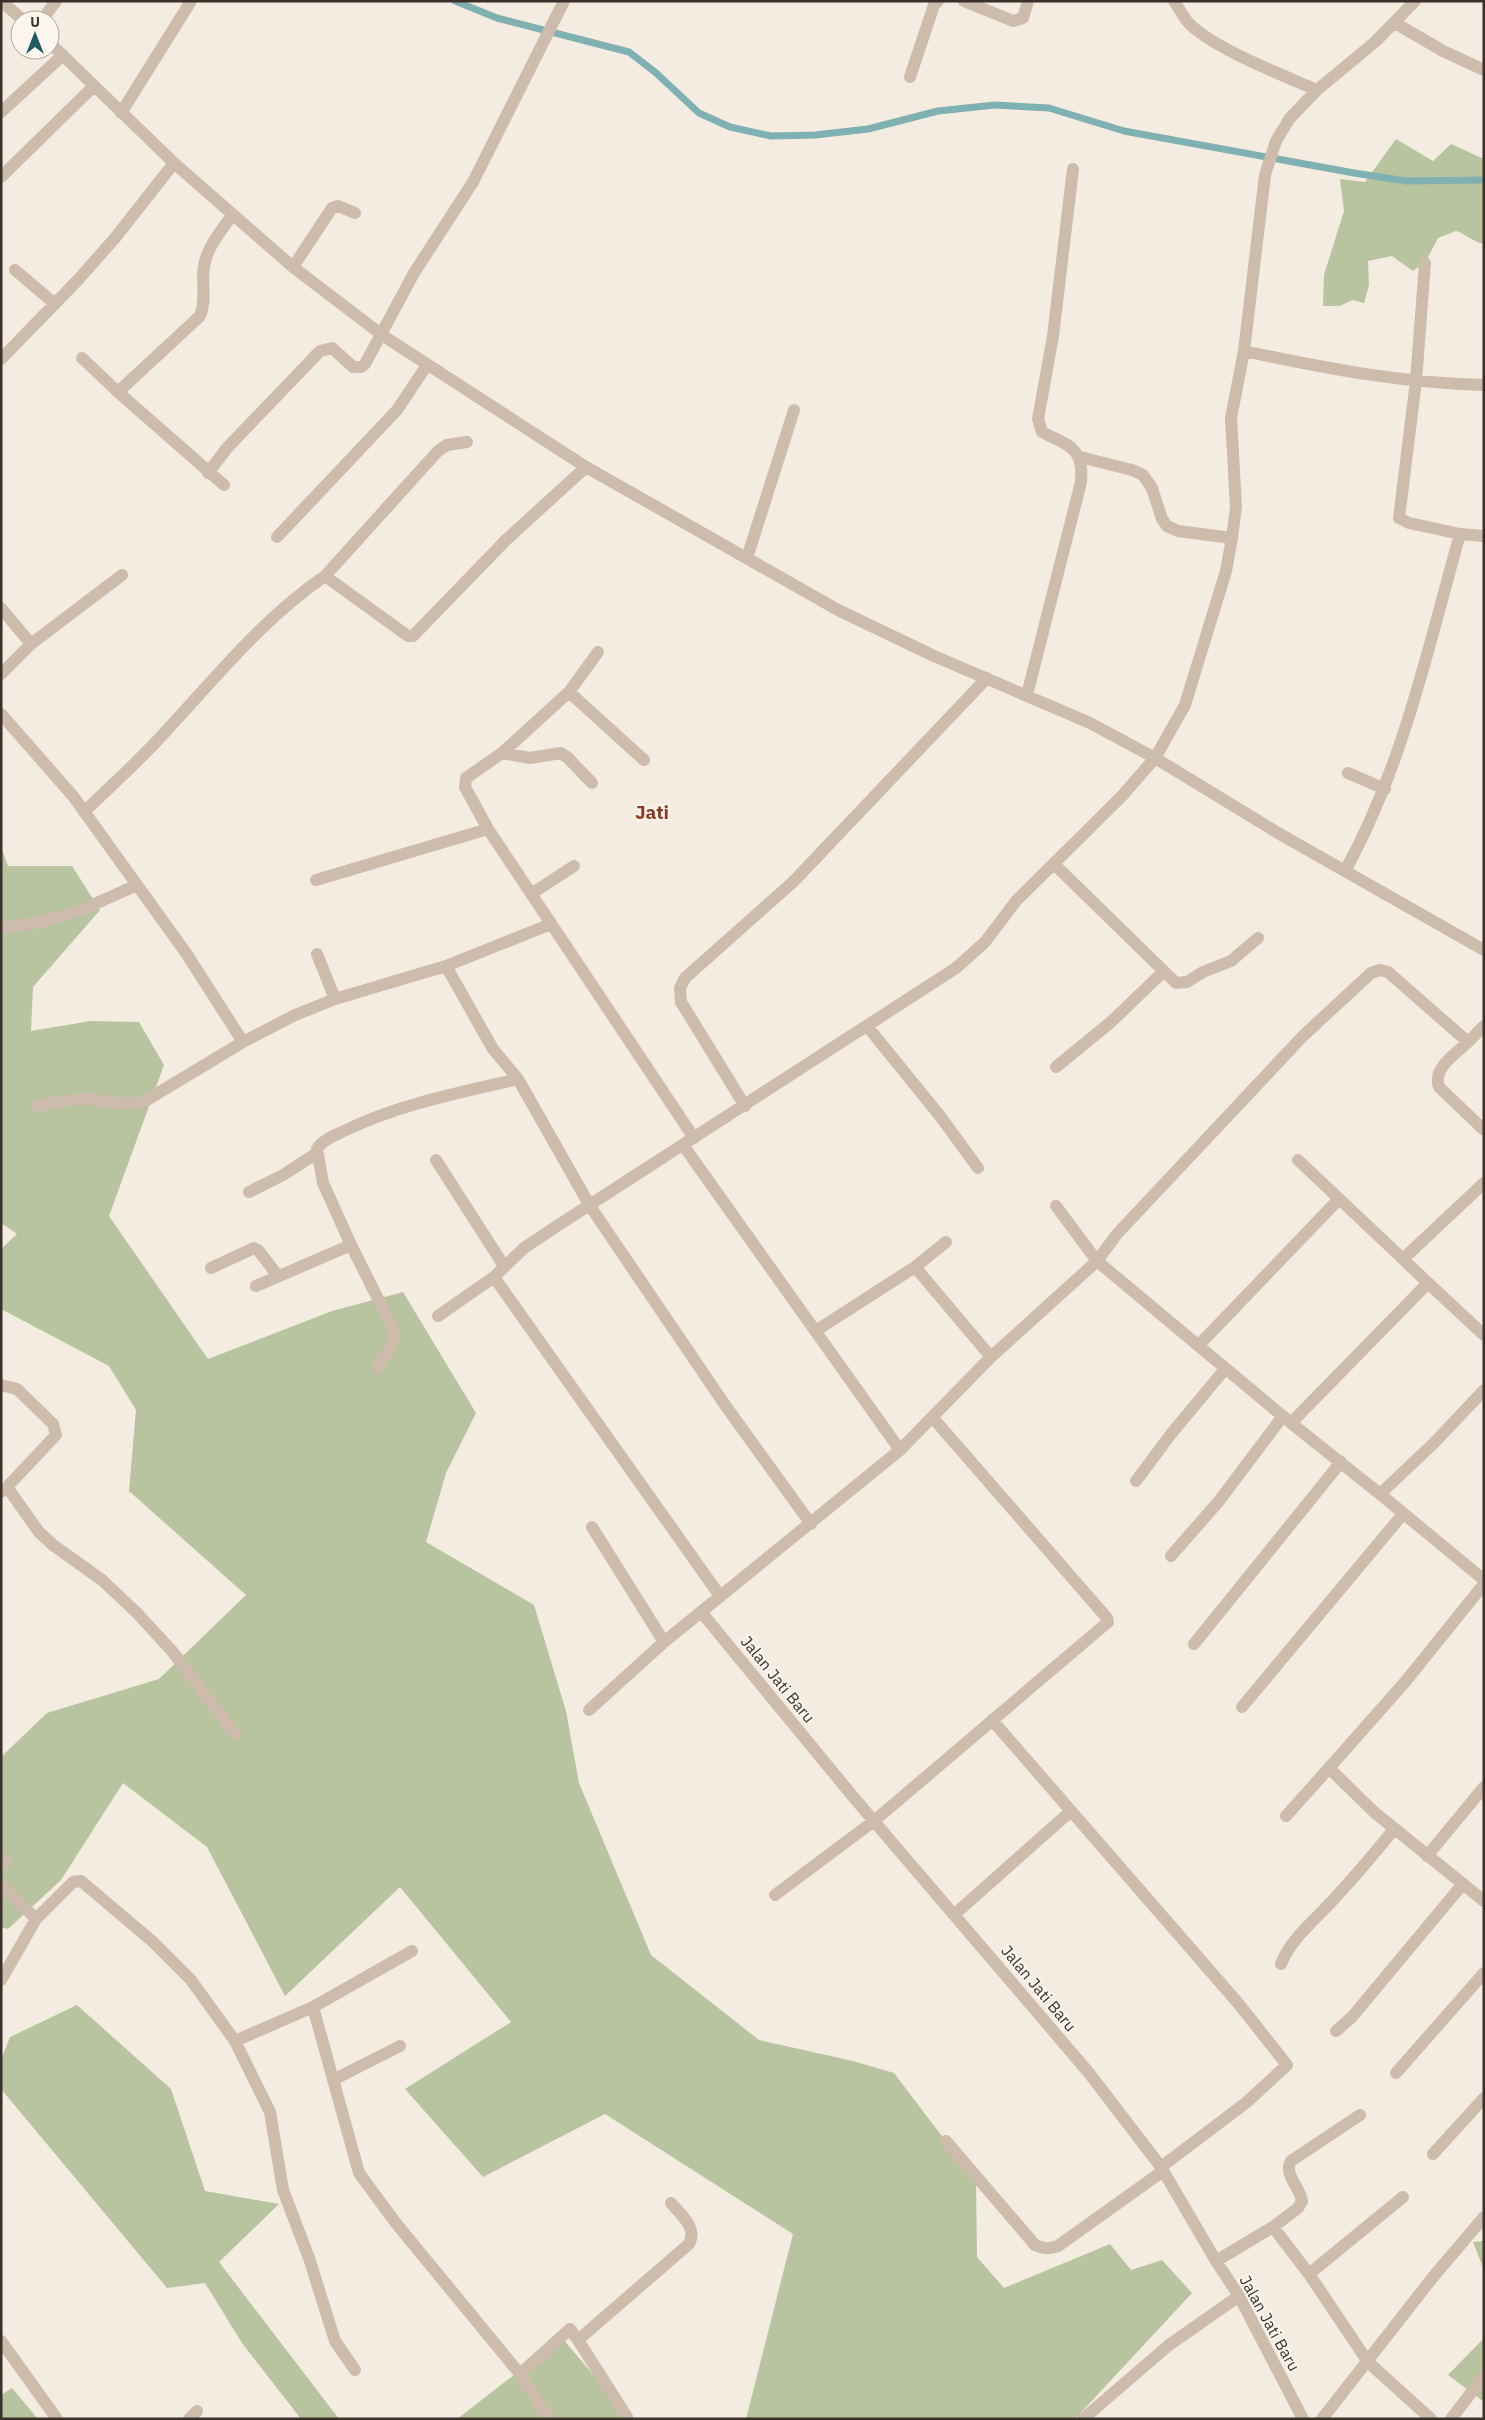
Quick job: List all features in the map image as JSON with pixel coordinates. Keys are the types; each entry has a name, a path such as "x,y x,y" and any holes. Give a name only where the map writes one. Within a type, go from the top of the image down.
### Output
{"street":[{"path":"2,1 12,10"},
{"path":"121,113 191,1"},
{"path":"910,77 934,5 938,1"},
{"path":"964,1 1018,21 1023,18 1028,1"},
{"path":"1174,1 1188,22 1216,42 1264,67 1317,90"},
{"path":"438,1316 494,1277 524,1248 956,968 985,942 1016,902 1122,796 1155,758 1185,705 1226,571 1236,507 1231,418 1244,351 1261,202 1266,175 1276,141 1290,118 1317,90 1395,23 1415,1"},
{"path":"208,473 227,448 320,351 332,348 353,367 361,367 382,335 414,273 473,182 563,4"},
{"path":"1395,23 1444,51 1484,70"},
{"path":"60,52 174,163 293,266 382,335 586,467 838,610 1090,723 1155,758 1278,833 1484,950"},
{"path":"1,112 63,55"},
{"path":"1,177 94,86"},
{"path":"1,359 55,304 115,238 174,163"},
{"path":"1027,695 1081,482 1082,468 1080,457 1072,447 1042,432 1038,419 1053,336 1073,168"},
{"path":"293,266 332,208 338,206 355,213"},
{"path":"118,392 200,316 203,309 204,266 208,252 232,215"},
{"path":"1425,263 1416,381 1399,518 1409,523 1460,534 1484,536"},
{"path":"15,270 55,304"},
{"path":"1244,351 1327,369 1416,381 1484,385"},
{"path":"82,358 224,486"},
{"path":"277,537 396,410 427,365"},
{"path":"747,558 794,410"},
{"path":"84,812 155,743 270,621 305,589 325,576 438,450 447,444 467,442"},
{"path":"1080,457 1132,470 1143,475 1152,488 1162,518 1167,526 1178,530 1232,538"},
{"path":"325,576 408,636 413,636 506,540 586,467"},
{"path":"1345,871 1371,821 1384,789 1422,676 1460,534"},
{"path":"1,674 31,644 122,575"},
{"path":"1,608 31,644"},
{"path":"598,652 569,692 502,753 465,781 465,787 488,829 532,894 689,1141 900,1450"},
{"path":"745,1106 681,1002 679,996 682,983 793,882 986,678"},
{"path":"569,692 644,760"},
{"path":"1,714 84,812 186,952 243,1042"},
{"path":"502,753 530,758 560,753 568,758 592,783"},
{"path":"1348,773 1384,789"},
{"path":"316,880 488,829"},
{"path":"1054,864 1176,983 1187,982 1203,972 1231,961 1258,938"},
{"path":"532,894 574,866"},
{"path":"1,928 41,922 79,911 137,885"},
{"path":"37,1106 70,1100 91,1099 125,1105 145,1101 273,1025 335,1000 446,966 551,924"},
{"path":"317,954 335,1000"},
{"path":"446,966 493,1049 518,1079 590,1206 720,1397 811,1524"},
{"path":"588,1710 664,1642 900,1450 991,1357 1097,1261 1116,1234 1303,1036 1371,973 1380,970 1388,972 1468,1042"},
{"path":"1056,1067 1111,1022 1163,972"},
{"path":"867,1026 940,1116 978,1168"},
{"path":"1484,1026 1440,1069 1437,1082 1439,1087 1484,1130"},
{"path":"378,1368 393,1341 394,1331 351,1245 323,1183 317,1149 324,1142 368,1119 410,1105 518,1079"},
{"path":"249,1192 284,1175 317,1153"},
{"path":"436,1160 504,1266"},
{"path":"1298,1160 1484,1335"},
{"path":"1403,1259 1484,1183"},
{"path":"1198,1346 1339,1199"},
{"path":"1056,1206 1097,1261 1484,1582 1405,1682 1286,1816"},
{"path":"817,1330 915,1267 946,1242"},
{"path":"256,1286 351,1245"},
{"path":"211,1268 254,1248 258,1250 278,1276"},
{"path":"915,1267 991,1357"},
{"path":"494,1277 720,1596"},
{"path":"1171,1556 1287,1420 1428,1283"},
{"path":"1136,1481 1171,1434 1225,1369"},
{"path":"1,1385 17,1389 53,1424 56,1430 56,1435 4,1490 39,1532 53,1545 102,1580 137,1613 172,1651 235,1734"},
{"path":"1380,1494 1434,1443 1484,1390"},
{"path":"775,1895 874,1821 1106,1625 1108,1619 933,1418"},
{"path":"1194,1644 1341,1462"},
{"path":"1242,1707 1403,1514"},
{"path":"592,1527 664,1642"},
{"name":"Jalan Jati Baru","path":"702,1613 874,1821 1089,2073 1162,2169 1216,2261 1239,2296 1303,2419"},
{"path":"946,2140 1035,2244 1042,2248 1050,2249 1058,2246 1162,2169 1247,2102 1287,2065 1238,2003 992,1720"},
{"path":"1329,1768 1394,1829 1484,1901"},
{"path":"1427,1856 1484,1787"},
{"path":"955,1914 1071,1811"},
{"path":"1281,1964 1285,1954 1300,1935 1358,1872 1394,1829"},
{"path":"1,1980 36,1919 73,1882 84,1882 152,1941 191,1980 235,2041 270,2112 283,2190 309,2258 335,2341 354,2370"},
{"path":"1,1884 36,1919"},
{"path":"1336,2031 1352,2017 1462,1885"},
{"path":"235,2041 313,2006 412,1951"},
{"path":"1396,2073 1484,1973"},
{"path":"313,2006 356,2162 365,2182 395,2222 520,2374 549,2419"},
{"path":"333,2080 400,2046"},
{"path":"1432,2154 1484,2098"},
{"path":"1216,2261 1273,2227 1298,2208 1302,2201 1301,2193 1288,2172 1288,2166 1291,2161 1360,2115"},
{"path":"1308,2274 1403,2197"},
{"path":"578,2340 689,2244 693,2237 692,2229 671,2202"},
{"path":"1322,2419 1427,2284 1484,2218"},
{"path":"1273,2227 1308,2274 1368,2362 1431,2419"},
{"path":"1083,2419 1169,2345 1239,2296"},
{"path":"520,2374 570,2329 627,2416"},
{"path":"1,2341 57,2419"},
{"path":"1451,2419 1484,2376"}],"green space":[{"path":"1396,139 1433,161 1451,144 1484,159 1484,244 1476,242 1456,231 1438,238 1426,261 1413,271 1392,256 1368,261 1369,285 1364,303 1352,300 1340,306 1323,306 1324,275 1344,211 1340,179 1365,182"},
{"path":"1,847 8,866 72,866 100,910 33,987 31,1031 91,1021 139,1022 164,1065 109,1216 208,1359 332,1311 403,1292 476,1413 446,1473 426,1542 534,1605 566,1711 579,1783 651,1955 759,2040 853,2061 894,2073 976,2181 977,2257 1004,2288 1110,2244 1131,2270 1162,2260 1192,2293 1075,2419 746,2419 793,2234 605,2114 483,2177 405,2089 511,2022 400,1887 285,1996 207,1847 123,1783 61,1880 8,1929 1,1927 1,1757 47,1713 159,1679 246,1595 129,1491 136,1410 109,1366 1,1309 1,1249 17,1234 1,1223"},
{"path":"77,2005 171,2089 205,2191 279,2204 219,2262 339,2419 301,2419 242,2343 205,2283 167,2288 1,2089 1,2060 10,2037"},
{"path":"1484,2241 1484,2270 1473,2242"},
{"path":"562,2338 631,2419 457,2419"},
{"path":"1484,2338 1484,2402 1448,2375"},
{"path":"12,2388 38,2419 1,2419 1,2395"}],"waterway":[{"path":"455,1 497,18 629,52 655,72 699,113 730,127 771,136 815,135 868,129 938,111 995,105 1049,108 1124,131 1354,173 1406,181 1484,180"}],"district":[{"name":"Jati","path":"652,812"}]}
